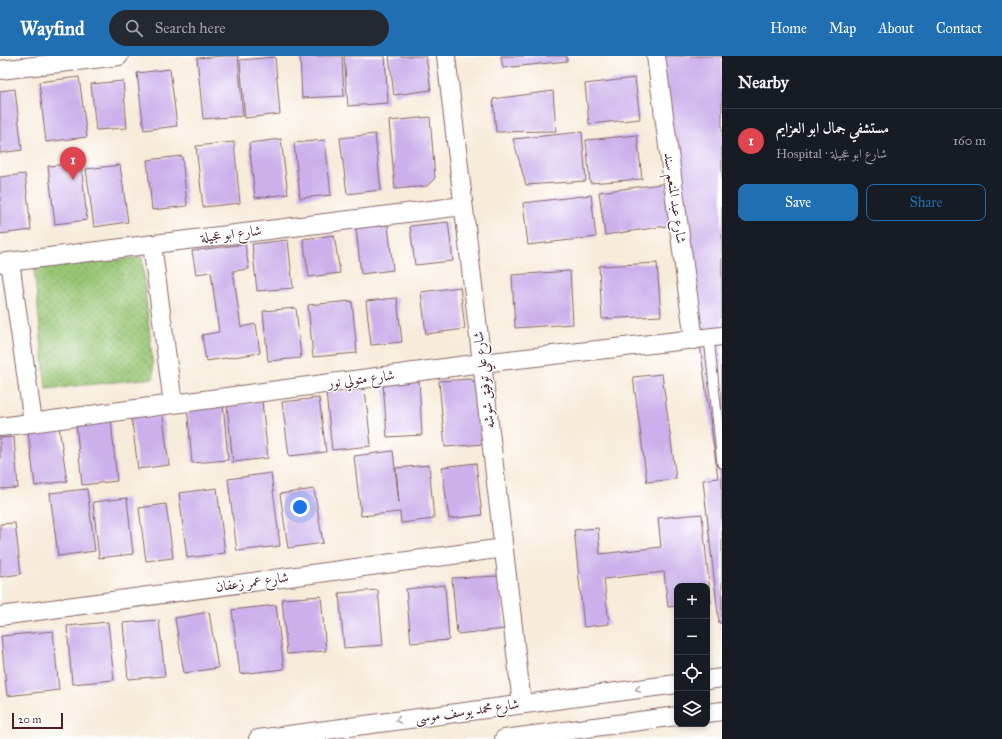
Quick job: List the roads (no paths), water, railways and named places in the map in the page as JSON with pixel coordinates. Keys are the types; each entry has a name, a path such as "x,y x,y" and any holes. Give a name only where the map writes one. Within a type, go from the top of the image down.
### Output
{"street":[{"path":"0,70 119,56"},
{"name":"شارع علي توفيق شوشه","path":"446,56 522,704"},
{"name":"شارع عبد المنعم سند","path":"656,56 708,338"},
{"name":"شارع ابو عجيلة","path":"5,262 463,206"},
{"path":"152,244 173,404"},
{"path":"5,262 33,422"},
{"name":"شارع متولي نور","path":"0,427 482,363 708,338"},
{"name":"شارع عمر زعفان","path":"0,616 504,548"},
{"path":"710,680 722,678"},
{"name":"شارع محمد يوسف موسى","path":"258,739 674,684"},
{"path":"710,713 722,711"},
{"path":"504,739 674,716"}],"lane":[{"path":"708,338 722,463"}],"place":[{"name":"مستشفي جمال ابو العزايم","path":"73,180"}]}
